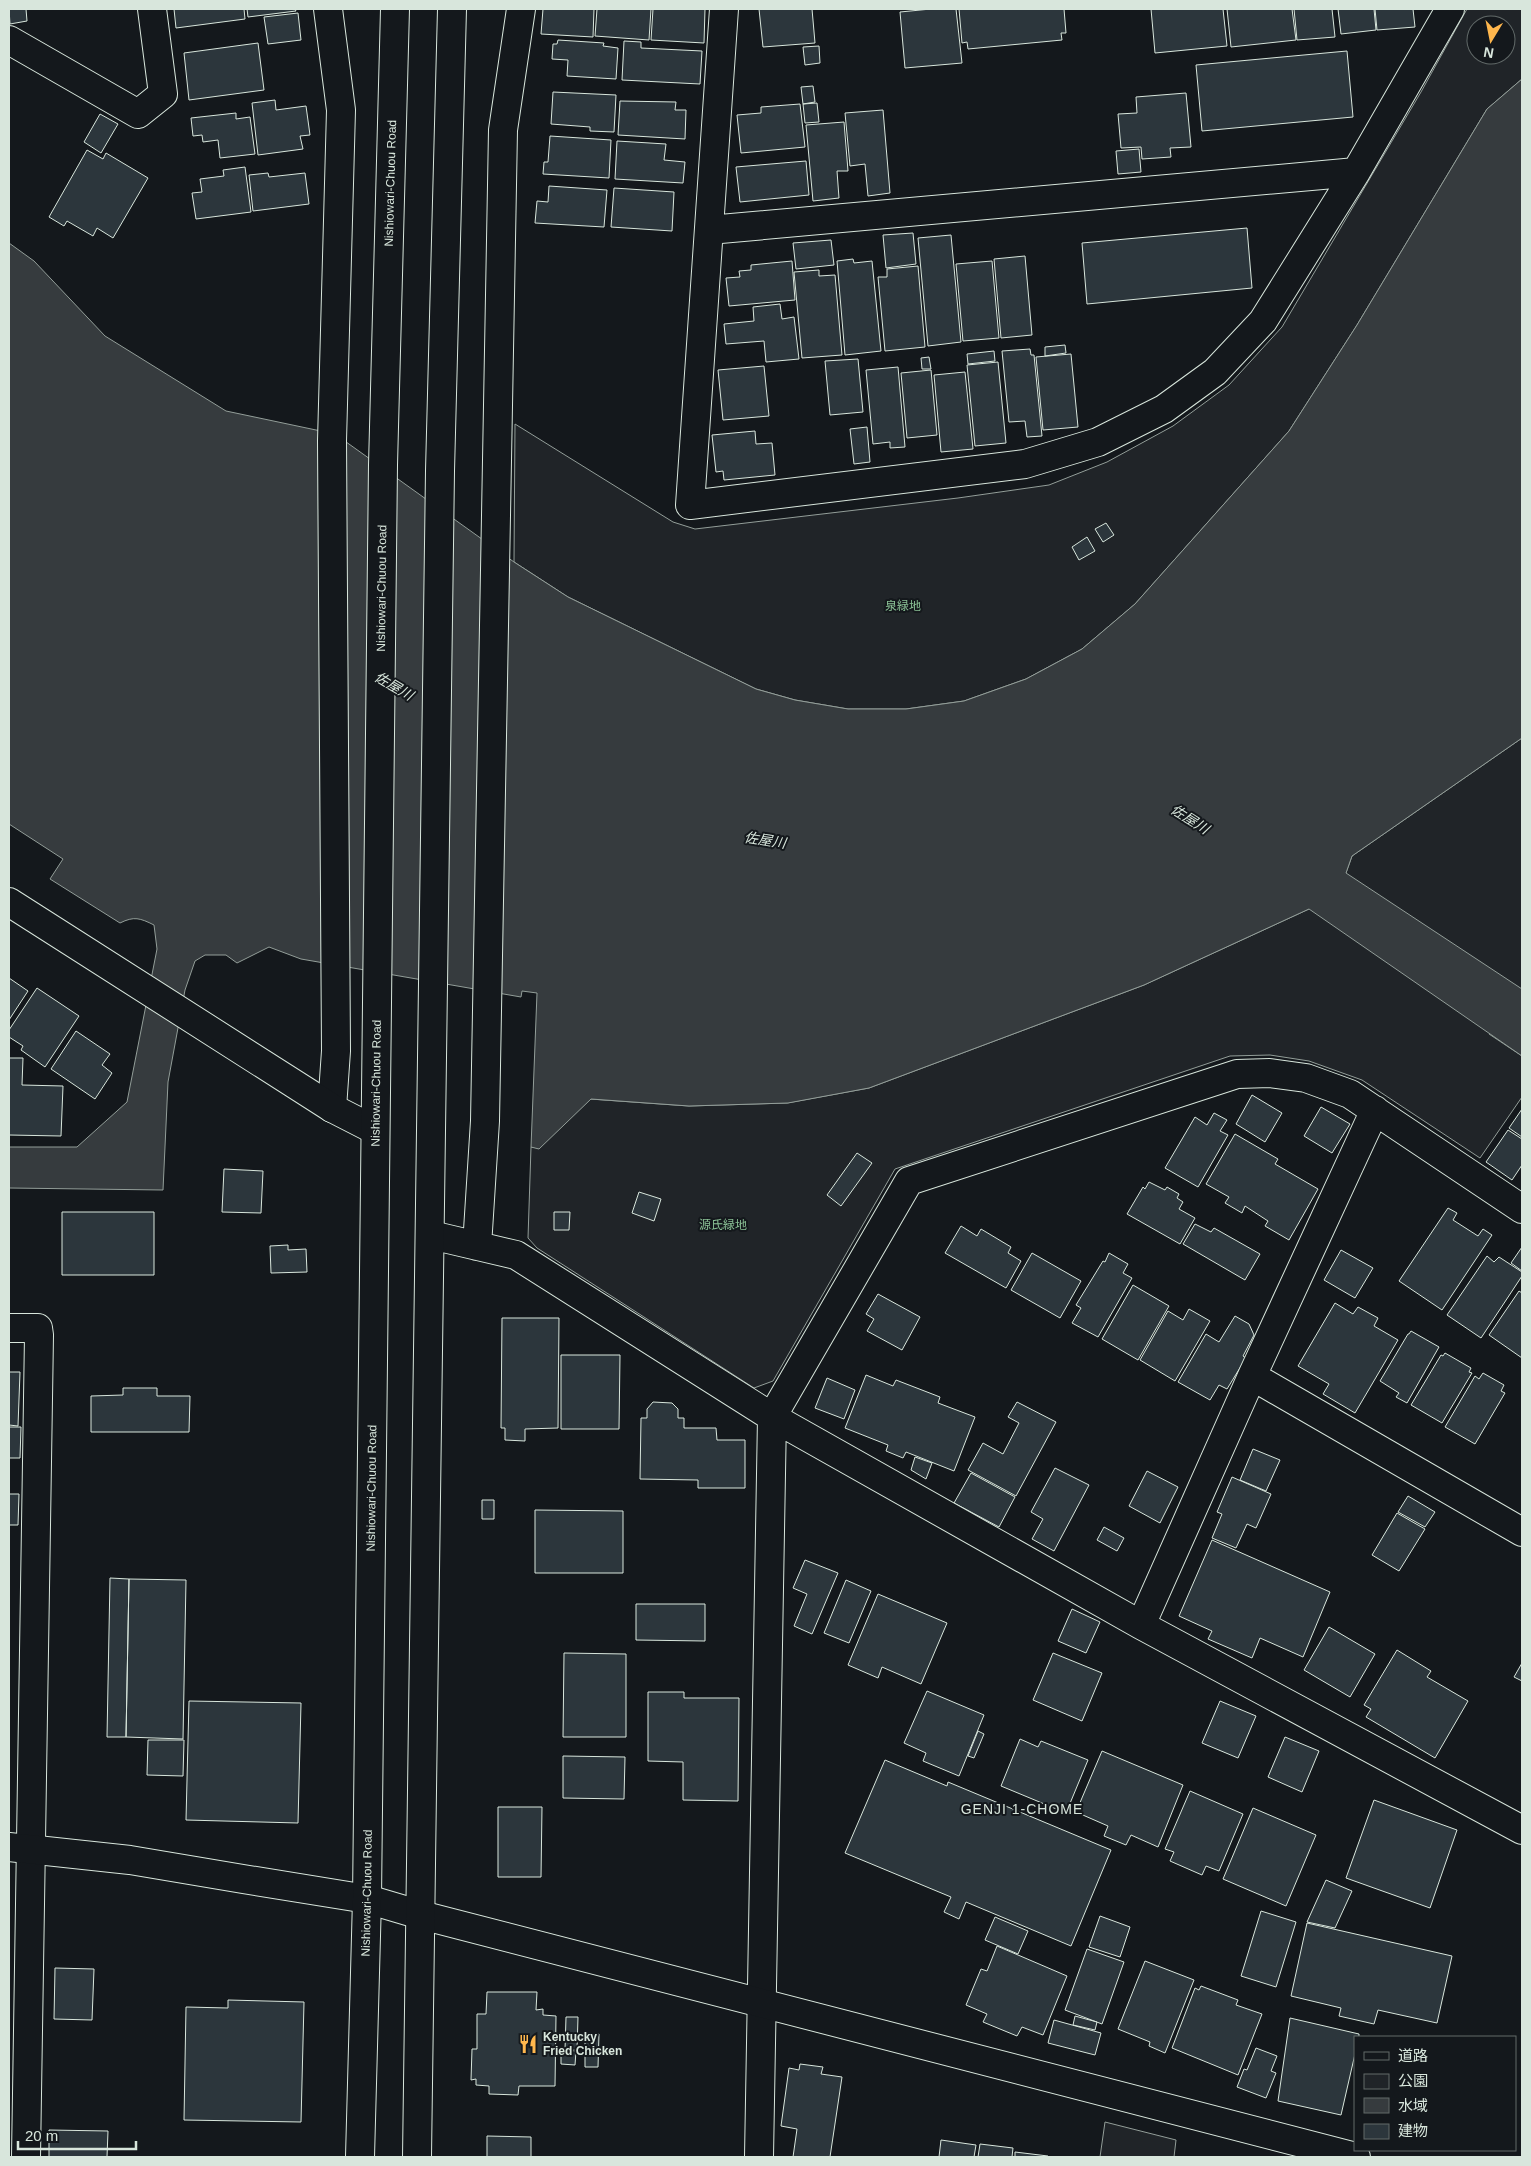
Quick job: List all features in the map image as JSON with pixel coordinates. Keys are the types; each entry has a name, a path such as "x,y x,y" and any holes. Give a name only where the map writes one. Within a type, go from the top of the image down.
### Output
{"street":[{"path":"9,40 138,114 163,94 152,9"},
{"path":"328,9 341,110 332,441 336,1052 332,1108"},
{"path":"387,9 394,53"},
{"name":"Nishiowari-Chuou Road","path":"360,2157 368,1899 375,1078 383,465 395,9"},
{"path":"477,1246 485,1121 503,130 521,9"},
{"path":"724,9 690,504 1024,464 1098,442 1164,409 1215,372 1263,321 1356,172 1450,9"},
{"path":"417,2157 440,471 452,10"},
{"path":"709,230 1356,172"},
{"path":"9,902 332,1108 375,1130"},
{"path":"759,2157 772,1417 909,1181 1236,1074 1270,1073 1306,1078 1350,1094 1522,1208"},
{"path":"1141,1625 1252,1376 1375,1110"},
{"path":"431,1235 516,1256 772,1417 1141,1625 1522,1830"},
{"path":"9,1328 38,1328 39,1336 19,1848 26,2157"},
{"path":"1252,1376 1522,1532"},
{"path":"19,1848 130,1860 368,1899 421,1915 1356,2157"}],"green space":[{"name":"泉緑地","path":"1467,9 1522,9 1522,79 1487,109 1357,325 1289,431 1135,604 1082,649 1026,679 964,701 906,709 848,709 795,700 756,689 568,597 514,562 515,424 673,522 695,529 958,498 1049,485 1107,462 1173,426 1229,385 1282,327 1421,92"},
{"name":"源氏緑地","path":"1522,738 1522,990 1489,1034 1522,1056 1522,1097 1480,1158 1362,1080 1309,1061 1270,1055 1230,1056 895,1169 773,1381 754,1388 537,1248 528,1238 531,1147 539,1148 590,1099 689,1106 787,1103 869,1088 1144,985 1309,909 1346,873 1352,856"},
{"path":"1105,2122 1176,2140 1174,2157 1100,2157"}],"water":[{"name":"佐屋川","path":"1522,79 1522,738 1352,856 1346,873 1522,989 1522,1056 1309,909 1144,985 869,1088 788,1103 689,1106 591,1099 539,1149 531,1147 537,993 522,991 521,997 301,959 269,947 237,963 226,955 205,955 195,961 185,990 168,1082 163,1190 9,1188 9,1147 77,1147 127,1102 157,949 154,925 137,919 129,919 120,923 50,879 63,859 9,824 9,243 34,261 105,336 226,411 335,434 514,562 568,597 756,689 795,700 848,709 906,709 964,701 1026,679 1082,649 1135,604 1289,431 1357,325 1487,109"}],"building":[{"path":"9,9 26,9 27,21 10,24"},
{"path":"174,9 244,9 245,19 176,28"},
{"path":"247,9 295,9 296,11 248,17"},
{"path":"543,9 594,9 593,37 541,34"},
{"path":"597,9 651,9 649,40 595,36"},
{"path":"653,9 705,9 704,43 651,40"},
{"path":"759,9 812,9 815,43 763,47"},
{"path":"956,9 962,63 905,68 900,12"},
{"path":"959,9 1064,9 1066,33 1061,33 1062,40 968,49 967,42 962,43"},
{"path":"1151,9 1223,9 1227,46 1155,53"},
{"path":"1227,9 1292,9 1296,40 1231,47"},
{"path":"1294,9 1332,9 1335,37 1297,40"},
{"path":"1338,9 1374,9 1376,30 1341,34"},
{"path":"1375,9 1413,9 1415,27 1377,30"},
{"path":"298,13 301,40 268,44 264,17"},
{"path":"558,40 604,43 603,46 618,48 616,79 567,76 568,60 552,59 553,44 557,44"},
{"path":"624,41 641,42 641,48 702,51 700,84 622,80"},
{"path":"258,43 264,90 189,100 184,53"},
{"path":"819,46 820,63 805,65 803,47"},
{"path":"1347,51 1353,117 1202,131 1196,65"},
{"path":"813,86 815,102 803,104 801,87"},
{"path":"553,92 616,95 614,132 590,131 590,127 551,124"},
{"path":"1186,93 1191,147 1170,148 1171,157 1142,159 1141,147 1121,148 1118,114 1137,113 1136,97"},
{"path":"275,100 276,110 306,106 310,135 300,136 303,149 258,155 252,103"},
{"path":"620,101 676,102 675,110 686,110 685,139 618,135"},
{"path":"817,103 819,122 805,123 803,104"},
{"path":"800,104 805,147 741,153 737,115 761,113 761,107"},
{"path":"883,110 890,193 868,196 865,164 850,166 845,113"},
{"path":"236,113 236,119 250,117 255,154 220,158 218,140 203,142 202,135 193,136 191,118"},
{"path":"100,114 118,124 101,153 84,142"},
{"path":"844,122 848,171 837,171 839,198 813,201 806,125"},
{"path":"550,136 611,140 609,178 543,174 544,162 548,162"},
{"path":"617,141 666,144 664,160 685,162 683,183 615,179"},
{"path":"1139,149 1141,172 1118,174 1116,151"},
{"path":"87,150 103,159 106,153 148,178 113,238 97,228 93,236 67,221 64,226 49,217"},
{"path":"806,161 809,195 740,202 736,167"},
{"path":"245,167 251,212 196,219 192,193 202,192 200,179 224,176 223,170"},
{"path":"268,173 269,177 305,173 309,204 253,211 249,175"},
{"path":"549,186 607,190 604,227 535,223 537,201 548,202"},
{"path":"614,188 674,192 672,231 611,227"},
{"path":"1247,228 1252,288 1087,304 1082,243"},
{"path":"913,233 916,264 886,268 883,235"},
{"path":"951,235 961,342 928,346 918,238"},
{"path":"831,240 834,265 796,269 793,243"},
{"path":"1025,256 1032,335 1001,338 994,259"},
{"path":"853,259 854,263 872,261 881,351 845,355 837,261"},
{"path":"792,261 795,300 729,306 726,278 740,277 739,271 751,270 751,265"},
{"path":"992,261 999,338 963,341 956,264"},
{"path":"918,266 925,347 885,351 878,277 887,277 887,269"},
{"path":"819,270 819,276 835,275 842,355 802,358 794,272"},
{"path":"780,304 782,319 794,317 799,359 766,362 764,341 726,344 724,324 754,321 753,307"},
{"path":"1065,345 1066,353 1045,356 1045,347"},
{"path":"1030,349 1031,355 1034,355 1042,436 1027,437 1025,421 1009,422 1002,351"},
{"path":"994,351 995,361 968,364 967,354"},
{"path":"1071,354 1078,427 1043,430 1036,357"},
{"path":"929,357 931,369 922,369 921,358"},
{"path":"858,359 863,412 830,415 825,361"},
{"path":"998,362 1006,443 975,446 967,365"},
{"path":"764,366 769,416 723,420 718,370"},
{"path":"898,367 905,447 890,448 890,442 873,444 866,370"},
{"path":"931,370 937,435 907,438 901,373"},
{"path":"965,372 973,449 941,452 934,375"},
{"path":"867,427 870,462 854,464 850,429"},
{"path":"755,431 756,444 772,443 775,475 724,480 723,471 716,472 712,435"},
{"path":"1106,523 1114,535 1103,542 1095,529"},
{"path":"1087,537 1095,551 1079,560 1072,547"},
{"path":"9,978 28,991 9,1020"},
{"path":"37,988 79,1016 45,1067 21,1050 23,1046 9,1037 9,1030"},
{"path":"76,1031 110,1054 102,1065 112,1073 95,1099 51,1069"},
{"path":"9,1058 23,1058 22,1085 63,1086 61,1136 9,1135"},
{"path":"1252,1095 1282,1113 1265,1142 1236,1124"},
{"path":"1321,1107 1350,1124 1332,1153 1304,1136"},
{"path":"1522,1109 1522,1137 1509,1128"},
{"path":"1214,1113 1227,1120 1220,1131 1228,1135 1198,1187 1165,1168 1195,1117 1207,1125"},
{"path":"1508,1130 1522,1139 1522,1165 1512,1180 1486,1162"},
{"path":"1235,1134 1278,1159 1275,1164 1318,1189 1289,1240 1265,1226 1268,1221 1245,1206 1242,1213 1225,1203 1229,1197 1206,1184"},
{"path":"857,1153 872,1163 841,1206 827,1195"},
{"path":"224,1169 263,1171 261,1213 222,1212"},
{"path":"1149,1182 1165,1190 1167,1187 1179,1194 1177,1198 1183,1202 1179,1209 1195,1218 1180,1244 1127,1214 1143,1187 1145,1189"},
{"path":"639,1192 661,1199 654,1221 632,1213"},
{"path":"1448,1208 1457,1213 1453,1220 1478,1236 1483,1229 1492,1235 1442,1310 1399,1281"},
{"path":"62,1212 154,1212 154,1275 62,1275"},
{"path":"554,1212 570,1212 569,1230 554,1230"},
{"path":"1195,1224 1211,1232 1214,1228 1260,1254 1245,1280 1183,1244"},
{"path":"961,1226 977,1236 981,1229 1011,1247 1008,1253 1021,1261 1006,1288 945,1253"},
{"path":"288,1245 288,1250 306,1249 307,1272 271,1273 270,1246"},
{"path":"1522,1247 1522,1271 1511,1263"},
{"path":"1341,1250 1373,1268 1355,1298 1324,1280"},
{"path":"1032,1253 1081,1281 1060,1318 1011,1290"},
{"path":"1109,1253 1128,1264 1123,1273 1132,1278 1098,1337 1072,1323 1081,1308 1076,1305"},
{"path":"1487,1256 1494,1262 1499,1257 1522,1272 1522,1276 1481,1338 1447,1315"},
{"path":"1133,1285 1169,1306 1138,1360 1102,1339"},
{"path":"1519,1291 1522,1293 1522,1358 1489,1335"},
{"path":"878,1294 920,1317 902,1350 867,1331 874,1319 866,1314"},
{"path":"1335,1303 1353,1314 1358,1307 1378,1318 1374,1326 1398,1340 1355,1413 1323,1394 1329,1384 1298,1366"},
{"path":"1189,1309 1210,1321 1175,1381 1140,1360 1168,1311 1183,1320"},
{"path":"1235,1316 1249,1324 1254,1335 1243,1356 1246,1358 1227,1389 1219,1385 1210,1400 1178,1382 1206,1334 1219,1342"},
{"path":"502,1318 559,1318 558,1428 525,1429 525,1441 505,1440 505,1428 501,1428"},
{"path":"1411,1331 1439,1347 1407,1403 1396,1397 1399,1393 1380,1381"},
{"path":"1445,1353 1471,1368 1469,1372 1472,1373 1442,1423 1411,1405 1441,1355 1443,1356"},
{"path":"561,1355 620,1355 619,1429 561,1429"},
{"path":"9,1372 20,1372 18,1426 9,1425"},
{"path":"1483,1373 1504,1385 1501,1391 1505,1393 1475,1444 1445,1427 1475,1376 1479,1379"},
{"path":"866,1375 893,1386 896,1380 940,1397 938,1403 975,1417 954,1471 906,1452 903,1458 886,1451 888,1445 845,1428"},
{"path":"827,1378 855,1390 844,1419 815,1408"},
{"path":"123,1388 157,1388 157,1396 190,1396 189,1432 91,1432 91,1396 123,1395"},
{"path":"653,1402 672,1403 678,1409 678,1418 684,1418 684,1428 716,1428 717,1440 745,1440 745,1488 698,1488 698,1480 640,1479 641,1418 647,1418 647,1409"},
{"path":"1017,1402 1056,1422 1016,1496 968,1470 983,1443 1003,1454 1019,1423 1008,1417"},
{"path":"9,1427 21,1427 20,1458 9,1458"},
{"path":"1253,1449 1280,1460 1266,1491 1240,1480"},
{"path":"915,1457 932,1463 926,1479 911,1470"},
{"path":"1055,1468 1089,1485 1054,1551 1032,1539 1043,1519 1031,1512"},
{"path":"1147,1471 1178,1487 1160,1523 1129,1506"},
{"path":"971,1473 1015,1497 999,1527 954,1503"},
{"path":"1232,1477 1271,1494 1256,1528 1247,1524 1236,1548 1212,1538 1222,1514 1217,1512"},
{"path":"9,1494 19,1494 18,1525 9,1525"},
{"path":"1408,1496 1435,1512 1425,1527 1398,1512"},
{"path":"482,1500 494,1500 494,1519 482,1519"},
{"path":"535,1510 623,1511 623,1573 535,1573"},
{"path":"1397,1513 1425,1529 1399,1571 1372,1555"},
{"path":"1104,1527 1124,1538 1117,1551 1097,1540"},
{"path":"1212,1540 1330,1592 1303,1657 1260,1638 1252,1658 1208,1639 1212,1631 1179,1616"},
{"path":"805,1560 838,1573 812,1634 794,1626 807,1594 793,1588"},
{"path":"110,1578 129,1579 126,1737 107,1737"},
{"path":"129,1579 186,1580 183,1739 126,1737"},
{"path":"846,1580 871,1591 849,1643 824,1633"},
{"path":"878,1594 947,1623 921,1684 882,1667 878,1678 848,1665"},
{"path":"636,1604 705,1604 705,1641 636,1640"},
{"path":"1072,1609 1100,1622 1086,1653 1058,1641"},
{"path":"1329,1627 1375,1654 1350,1697 1304,1670"},
{"path":"1397,1650 1431,1671 1427,1677 1468,1701 1435,1758 1366,1717 1371,1709 1364,1705"},
{"path":"564,1653 626,1654 626,1737 563,1737"},
{"path":"1053,1653 1102,1673 1082,1721 1033,1700"},
{"path":"1522,1663 1522,1681 1514,1677"},
{"path":"927,1691 984,1715 959,1776 923,1761 926,1753 904,1743"},
{"path":"648,1692 684,1692 684,1698 739,1698 738,1801 683,1800 683,1762 648,1761"},
{"path":"189,1701 301,1703 298,1823 186,1820"},
{"path":"1220,1701 1256,1716 1238,1758 1202,1743"},
{"path":"978,1731 984,1734 974,1758 968,1756"},
{"path":"1285,1737 1319,1751 1302,1792 1268,1777"},
{"path":"1020,1739 1038,1747 1041,1741 1088,1760 1066,1813 1001,1786"},
{"path":"148,1740 184,1740 183,1776 147,1775"},
{"path":"1102,1751 1183,1785 1158,1847 1131,1835 1126,1845 1104,1836 1108,1826 1076,1812"},
{"path":"563,1756 625,1757 624,1799 563,1798"},
{"path":"885,1760 947,1786 948,1782 1111,1850 1071,1946 966,1902 959,1919 944,1912 951,1897 845,1853"},
{"path":"1190,1791 1243,1814 1219,1871 1206,1866 1202,1875 1170,1861 1174,1852 1165,1849"},
{"path":"1374,1800 1457,1830 1430,1908 1346,1878"},
{"path":"498,1807 542,1807 541,1877 498,1877"},
{"path":"1253,1808 1316,1835 1286,1906 1223,1879"},
{"path":"1326,1880 1352,1891 1335,1928 1307,1922"},
{"path":"1261,1911 1296,1922 1276,1987 1241,1976"},
{"path":"1100,1916 1130,1927 1120,1957 1089,1947"},
{"path":"995,1917 1028,1931 1018,1954 985,1940"},
{"path":"1307,1923 1452,1956 1437,2023 1378,2010 1374,2024 1339,2016 1341,2008 1291,1996"},
{"path":"997,1946 1067,1976 1043,2035 1022,2027 1017,2036 983,2022 987,2014 966,2005 981,1969 987,1971"},
{"path":"1087,1949 1124,1962 1102,2024 1065,2010"},
{"path":"1145,1961 1194,1980 1165,2053 1149,2046 1150,2042 1118,2029"},
{"path":"55,1968 94,1969 92,2020 54,2019"},
{"path":"1201,1986 1238,2000 1236,2005 1262,2014 1238,2075 1172,2048 1195,1988 1199,1990"},
{"path":"487,1992 537,1992 536,2010 543,2009 543,2015 556,2016 555,2086 519,2086 518,2095 489,2094 489,2086 476,2085 476,2079 471,2080 472,2049 477,2049 477,2014 486,2014"},
{"path":"228,2000 304,2002 301,2122 184,2120 186,2007 228,2008"},
{"path":"1075,2016 1097,2022 1095,2030 1073,2025"},
{"path":"566,2017 578,2017 577,2050 565,2050"},
{"path":"1290,2018 1359,2034 1359,2036 1354,2036 1354,2058 1341,2115 1278,2101"},
{"path":"1054,2020 1101,2033 1095,2055 1048,2043"},
{"path":"599,2034 598,2067 585,2067 585,2035"},
{"path":"1256,2048 1277,2056 1271,2071 1276,2073 1266,2098 1237,2087 1244,2069 1247,2070"},
{"path":"561,2050 576,2051 575,2065 561,2064"},
{"path":"800,2064 823,2067 821,2074 842,2077 830,2157 793,2157 797,2129 781,2126 789,2068 799,2070"},
{"path":"49,2130 108,2131 107,2157 49,2157"},
{"path":"487,2136 531,2137 531,2157 487,2157"},
{"path":"941,2140 976,2145 974,2157 939,2157"},
{"path":"980,2144 1013,2148 1012,2157 978,2157"},
{"path":"1015,2152 1048,2156 1048,2157 1015,2157"}],"place":[{"name":"Kentucky Fried Chicken","path":"528,2044"}],"district":[{"name":"GENJI 1-CHOME","path":"1022,1809"}]}
